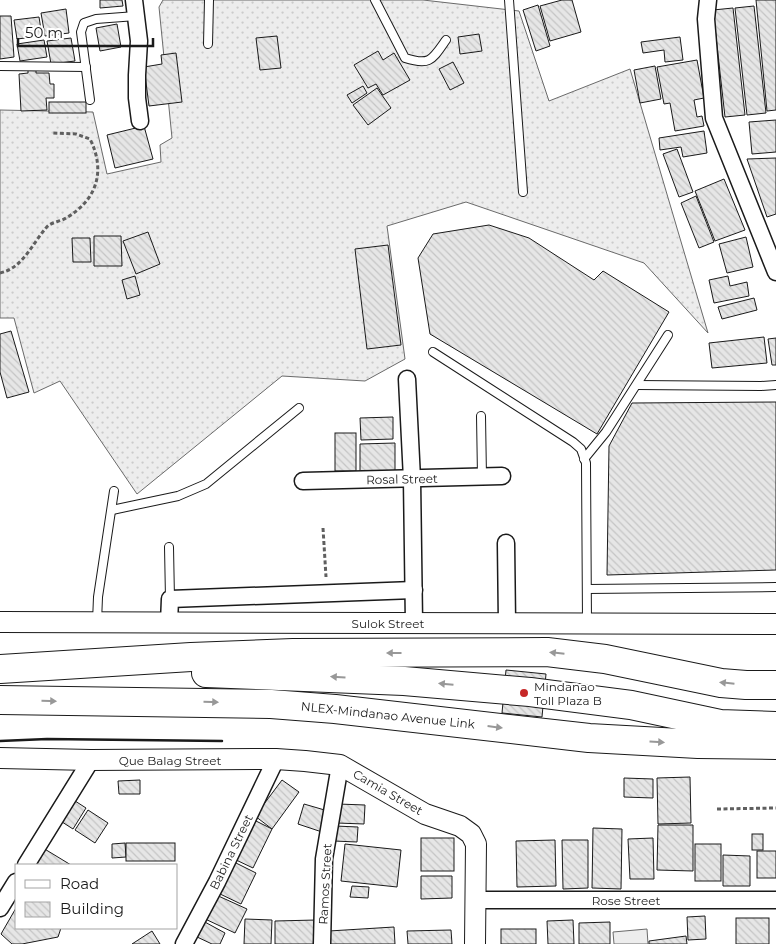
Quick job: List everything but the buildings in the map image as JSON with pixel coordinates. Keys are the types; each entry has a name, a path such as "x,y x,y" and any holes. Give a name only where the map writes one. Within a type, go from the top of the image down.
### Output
{"highway":[{"path":"11,669 191,657 293,653 547,652 605,658 721,683 776,685"},
{"path":"11,669 291,675 404,680 530,692 631,705 720,724 776,726"},
{"name":"NLEX-Mindanao Avenue Link","path":"0,700 271,704 335,708 589,738 698,744 776,745"}],"street":[{"path":"708,0 706,19 714,118 776,272"},
{"path":"135,8 139,41 136,75 140,121"},
{"path":"407,379 412,479 414,623"},
{"name":"Rosal Street","path":"302,481 502,476"},
{"path":"506,543 507,623"},
{"path":"169,623 170,599 414,590"},
{"name":"Sulok Street","path":"0,622 776,624"},
{"name":"Que Balag Street","path":"0,758 90,760 276,759 340,765"},
{"name":"Babina Street","path":"184,944 217,882 276,759"},
{"path":"27,864 90,760"},
{"name":"Camia Street","path":"340,765 425,814 460,826 471,834 476,844 475,944"},
{"name":"Ramos Street","path":"322,944 324,860 340,765"},
{"path":"0,908 15,884"},
{"name":"Rose Street","path":"476,900 776,900"}],"lane":[{"path":"208,44 209,0"},
{"path":"375,0 405,58 420,63 434,58 446,40"},
{"path":"509,0 523,192"},
{"path":"90,100 81,32 84,23 135,8"},
{"path":"0,66 86,67"},
{"path":"584,459 606,432 668,335"},
{"path":"433,352 581,449 586,463 587,623"},
{"path":"637,385 776,385"},
{"path":"112,510 178,496 206,484 299,408"},
{"path":"481,416 482,477"},
{"path":"97,622 98,597 114,491"},
{"path":"169,547 170,599"},
{"path":"587,589 776,587"}],"path":[{"path":"0,273 24,259 47,226 64,219 83,207 92,194 98,172 96,151 90,139 76,134 52,133"},
{"path":"323,528 327,593"},
{"path":"717,809 776,808"}],"shaded area":[{"path":"163,0 423,0 519,11 549,101 630,69 708,333 644,263 466,202 387,226 405,359 365,381 282,376 137,494 60,381 34,393 14,318 0,318 0,110 93,112 107,174 161,162 160,145 172,138 159,7"},
{"path":"647,929 648,944 614,944 613,932"}],"wall":[{"path":"0,741 47,739 222,741"}],"place":[{"name":"Mindanao Toll Plaza B","path":"524,693"}]}
